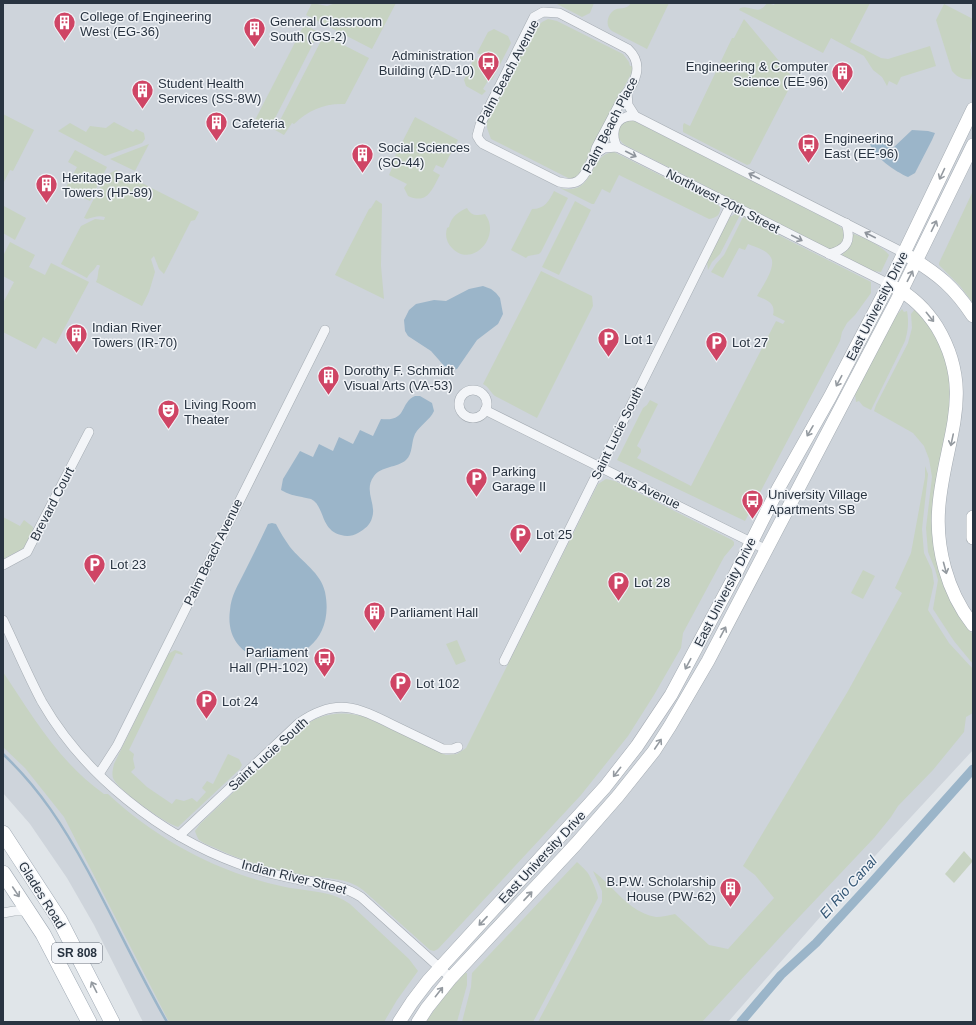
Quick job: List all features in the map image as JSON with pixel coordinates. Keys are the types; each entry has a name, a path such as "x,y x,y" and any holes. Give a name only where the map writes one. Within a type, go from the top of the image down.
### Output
{"main road":[{"name":"Glades Road","path":"3,833 59,919 112,1022"},
{"name":"Glades Road","path":"3,873 43,934 89,1022"}],"street":[{"name":"Palm Beach Place","path":"477,136 483,144 559,182 567,184 574,183 584,176 623,97 627,93 636,76 638,65 633,53 628,49 560,13 543,12"},
{"name":"Palm Beach Avenue","path":"477,136 480,125 534,17 543,12"},
{"path":"627,93 628,105 635,116 846,223 917,261 945,281 962,299 973,316"},
{"name":"East University Drive","path":"399,1022 412,1002 439,968 610,782 637,746 671,695 794,459 839,380 889,284 973,109"},
{"path":"595,154 604,148 618,147 614,141 616,126 622,118 635,116"},
{"name":"East University Drive","path":"418,1022 427,1008 451,978 607,809 654,751 687,698 766,550 902,291 973,145"},
{"name":"Northwest 20th Street","path":"618,147 902,291 917,302 933,321 948,346 957,376 959,392 958,414 941,490 939,506 939,536 941,552 948,580 954,595 973,625"},
{"name":"Saint Lucie South","path":"504,661 731,204"},
{"path":"829,254 840,251 848,241 849,232 846,223"},
{"name":"Palm Beach Avenue","path":"99,774 116,746 325,330"},
{"name":"Arts Avenue","path":"485,410 766,550"},
{"name":"Brevard Court","path":"3,565 23,554 30,546 89,432"},
{"path":"973,517 973,538"},
{"name":"Indian River Street","path":"3,620 43,703 76,749 99,774 145,815 179,836 210,852 239,864 267,873 333,884 351,891 361,897 451,978"},
{"name":"Saint Lucie South","path":"179,836 299,723 321,710 344,707 360,709 443,749 453,750 458,747"},
{"path":"3,913 29,911"}],"shaded area":[{"path":"3,3 973,3 973,750 850,883 728,1022 143,1022 94,925 67,878 30,824 3,793"}],"green space":[{"path":"312,3 327,6 336,3 396,3 372,49 306,15"},
{"path":"555,3 594,3 590,13 582,17"},
{"path":"631,3 669,3 647,49 612,31 608,26 608,18 613,11 627,7"},
{"path":"767,3 774,5 775,3 870,3 850,42 881,58 888,59 930,46 936,66 901,77 897,85 889,81 887,86 882,77 873,70 864,56 831,38 823,53 739,10 740,8 744,7 757,10 761,9"},
{"path":"944,4 973,19 973,34 970,46 973,70 971,79 960,78 952,71 936,20"},
{"path":"548,19 557,21 623,54 630,66 632,66 632,72 579,174 575,178 570,179 491,139 487,128 487,121 536,25 538,26"},
{"path":"744,19 794,79 750,164 747,165 683,132 684,123 690,126 732,38 734,38"},
{"path":"304,25 319,32 270,128 255,120"},
{"path":"494,29 508,36 511,43 492,80 489,79 483,89 486,91 482,95 466,86 464,80 474,58 482,62 482,69 485,71 491,65 494,54 489,53 485,57 477,53 488,32"},
{"path":"324,35 369,58 345,104 324,106 311,111 294,124 292,123 284,135 275,130"},
{"path":"3,114 34,130 13,171 10,170 4,182"},
{"path":"415,117 458,140 443,168 436,165 433,171 440,175 432,190 425,197 420,198 408,196 404,188 407,184 389,175 392,168 392,162"},
{"path":"627,121 634,121 838,225 844,230 846,240 834,249 829,249 625,145 619,139 618,132 620,126"},
{"path":"114,122 133,132 136,129 144,133 145,139 142,143 105,156 58,131 70,123 86,132 90,126 106,128"},
{"path":"149,144 135,171 110,159"},
{"path":"75,150 107,167 90,201 65,189 77,167 68,162"},
{"path":"614,152 716,203 720,207 719,214 714,218 709,219 619,175 610,193 602,189 594,204 560,188 572,189 580,186 586,181 599,160 605,154"},
{"path":"116,170 199,212 195,220 191,221 164,274 159,269 154,256 151,259 155,272 149,292 142,306 96,282 99,265 97,265 87,278 61,264 81,226 95,219 104,220 105,217 100,216 87,219 84,218 106,175"},
{"path":"554,191 568,198 541,252 526,258 511,250 532,209 543,206"},
{"path":"973,191 973,303 960,286 939,265 939,263"},
{"path":"376,200 382,204 381,266 384,299 335,275 369,209"},
{"path":"575,201 591,210 559,275 542,267"},
{"path":"4,206 26,218 15,240 3,233"},
{"path":"467,208 470,213 474,215 485,214 489,223 490,232 482,248 476,253 468,255 460,254 452,248 447,241 446,236 447,228 449,227 453,218"},
{"path":"735,214 740,215 720,254 712,262 708,270 707,262 730,217"},
{"path":"743,217 871,282 871,293 855,315 847,323 842,332 840,341 745,521 617,460 643,408 650,400 658,404 637,446 641,449 641,452 637,458 691,486 776,321 783,324 785,321 773,315 774,311 770,302 757,296 771,270 772,260 766,252 748,244 745,250 739,248 723,278 711,272 724,255"},
{"path":"853,234 862,237 887,252 889,255 881,272 873,271 842,255 851,245"},
{"path":"10,242 35,255 29,267 45,275 51,263 89,282 56,344 43,337 36,349 3,332 3,303 14,282 3,276 3,256"},
{"path":"541,271 592,296 593,306 537,418 495,396 483,384"},
{"path":"902,309 904,312 907,311 908,315 908,326 905,341 871,410 863,406 859,401 856,402 855,394 895,317"},
{"path":"915,309 941,342 954,392 936,485 953,605 973,635 973,664 954,641 933,609 938,580 928,552 926,528 932,477 929,459 924,446 913,433 874,411 908,343 912,328 911,314"},
{"path":"925,466 928,474 922,529 924,553 932,570 934,583 928,610 949,643 973,669 973,713 966,717 964,732 933,770 898,806 874,838 702,1022 538,1022 602,902 602,891 593,871 626,902 637,910 656,917 675,914 709,945 728,949 774,898 755,875 743,866 848,691 902,593 895,588 911,553 925,477"},
{"path":"606,479 615,481 732,540 734,545 724,557 683,633 681,648 628,736 581,795 438,949 434,951 430,950 357,886 335,879 269,868 235,857 199,840 195,831 200,824 301,728 324,716 340,713 365,717 446,755 457,754 466,748 598,484"},
{"path":"3,517 20,526 24,520 33,527 33,530 24,548 3,559"},
{"path":"863,570 875,576 863,599 851,593"},
{"path":"457,640 466,661 456,665 446,644"},
{"path":"175,650 183,654 176,653 129,750 134,754 133,759 135,768 131,772 147,787 172,804 176,799 184,801 192,798 197,802 206,792 202,788 207,781 213,784 228,754 239,759 242,765 240,769 178,827 154,814 125,792 114,780 112,774 114,764 168,654"},
{"path":"3,672 36,722 73,768 104,794 108,794 125,809 163,836 203,859 246,876 268,883 331,895 350,904 409,959 418,971 397,1000 384,1022 169,1022 64,817 25,768 3,747"},
{"path":"964,851 973,861 954,883 945,874"},
{"path":"577,862 585,869 592,880 598,898 533,1022 462,1022 471,987 472,973"},
{"path":"465,973 467,973 467,985 457,1022 426,1022 445,995"}],"water":[{"path":"912,130 935,133 915,173 908,177 891,167 880,158 875,153 870,143 876,139 893,148"},
{"path":"483,286 491,289 500,298 503,314 498,324 477,340 457,369 451,370 446,368 431,351 408,336 405,331 404,320 409,310 416,304 434,300 446,301 469,289"},
{"path":"415,396 420,396 432,403 434,411 415,434 410,455 406,460 402,463 381,470 374,476 370,487 373,508 372,518 369,525 363,530 350,536 343,536 334,532 329,528 315,502 311,499 292,495 281,490 283,479 300,451 313,457 319,444 333,451 339,437 353,444 360,430 373,436 381,419 395,418 399,415 410,399"},
{"path":"268,524 276,524 290,547 320,579 325,592 325,620 316,640 300,653 280,660 260,658 243,650 232,634 230,610 233,595 237,586"}],"waterway":[{"path":"3,754 29,781 70,839 167,1022"},
{"name":"El Rio Canal","path":"741,1022 781,975 816,943 973,769"}],"place":[{"name":"College of Engineering West (EG-36)","path":"64,42"},
{"name":"General Classroom South (GS-2)","path":"254,48"},
{"name":"Administration Building (AD-10)","path":"489,82"},
{"name":"Engineering & Computer Science (EE-96)","path":"843,92"},
{"name":"Student Health Services (SS-8W)","path":"143,110"},
{"name":"Cafeteria","path":"216,142"},
{"name":"Engineering East (EE-96)","path":"808,164"},
{"name":"Social Sciences (SO-44)","path":"362,174"},
{"name":"Heritage Park Towers (HP-89)","path":"46,204"},
{"name":"Indian River Towers (IR-70)","path":"77,354"},
{"name":"Lot 1","path":"609,358"},
{"name":"Lot 27","path":"717,362"},
{"name":"Dorothy F. Schmidt Visual Arts (VA-53)","path":"329,396"},
{"name":"Living Room Theater","path":"168,430"},
{"name":"Parking Garage II","path":"476,498"},
{"name":"University Village Apartments SB","path":"753,520"},
{"name":"Lot 25","path":"521,554"},
{"name":"Lot 23","path":"94,584"},
{"name":"Lot 28","path":"618,602"},
{"name":"Parliament Hall","path":"374,632"},
{"name":"Parliament Hall (PH-102)","path":"324,678"},
{"name":"Lot 102","path":"400,702"},
{"name":"Lot 24","path":"206,720"},
{"name":"B.P.W. Scholarship House (PW-62)","path":"731,908"}]}
